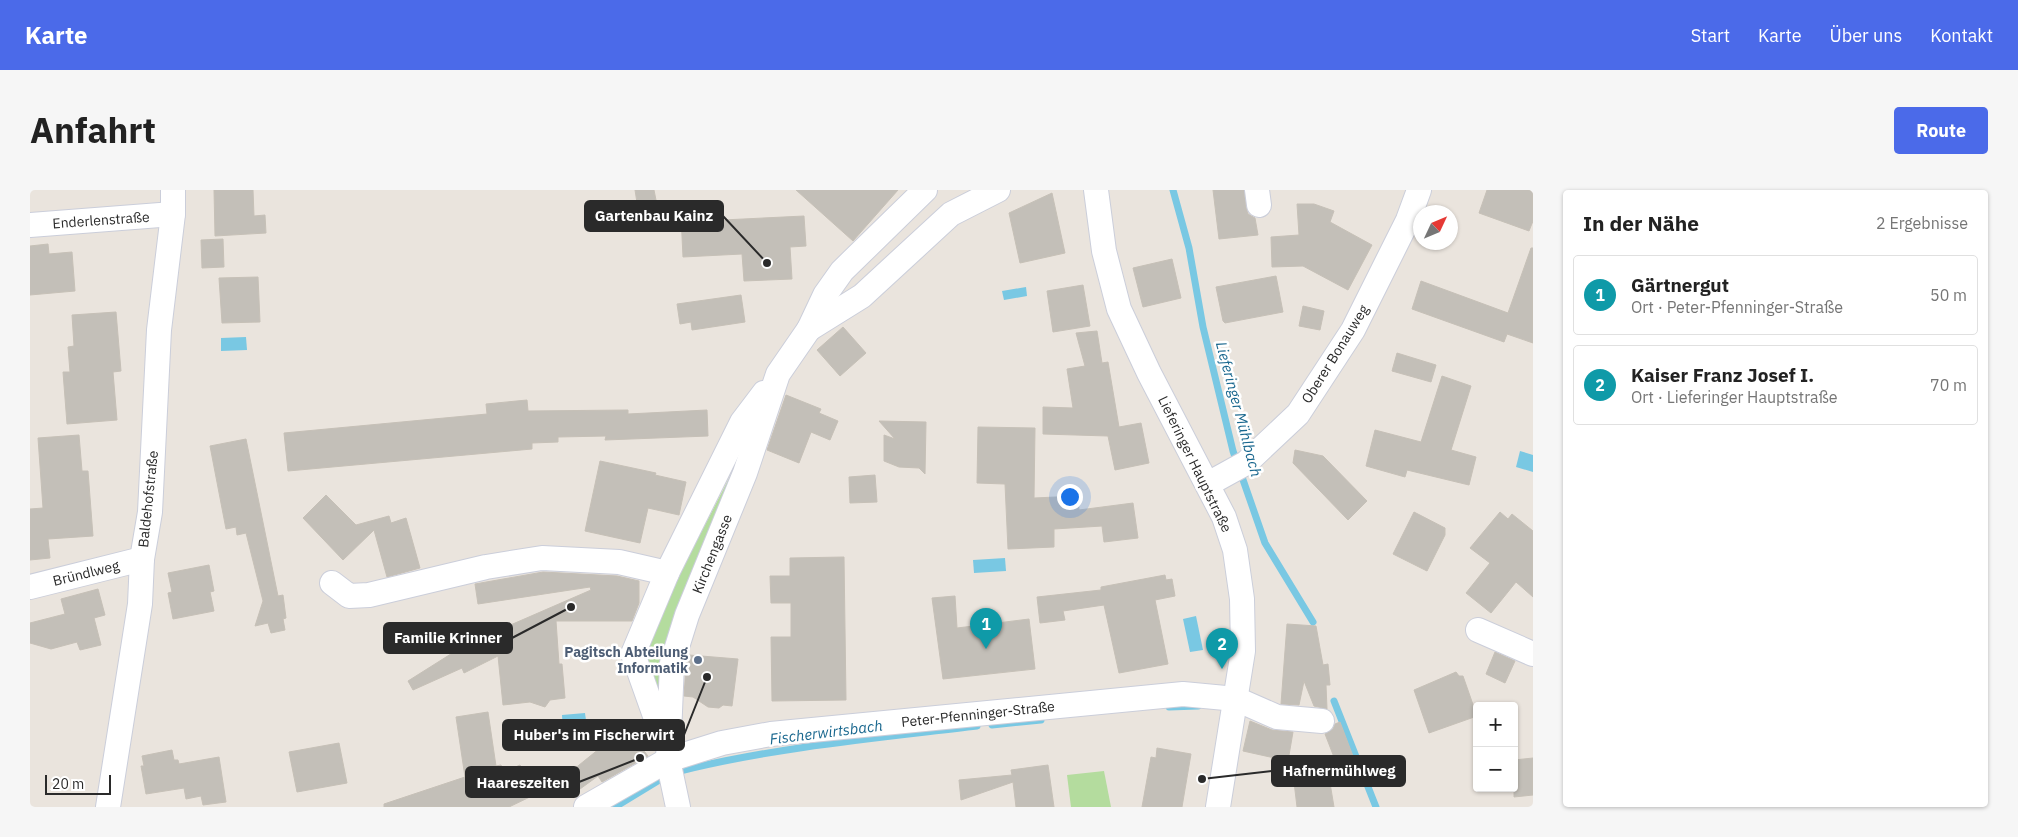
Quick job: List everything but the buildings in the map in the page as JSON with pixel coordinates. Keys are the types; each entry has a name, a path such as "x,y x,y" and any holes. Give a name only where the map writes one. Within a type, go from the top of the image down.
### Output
{"street":[{"name":"Baldehofstraße","path":"108,807 140,604 142,560 150,512 159,330 173,214 174,190"},
{"name":"Kirchengasse","path":"668,749 633,654 667,573 742,422 809,329 825,294 842,271 924,190"},
{"name":"Kirchengasse","path":"809,329 862,296 951,214 998,190"},
{"name":"Lieferinger Hauptstraße","path":"1096,190 1104,251 1119,309 1149,373 1228,474 1224,517 1235,550 1242,599 1243,651 1218,807"},
{"name":"Oberer Bonauweg","path":"1228,474 1298,414 1353,330 1408,220 1420,190"},
{"name":"Enderlenstraße","path":"30,225 173,214"},
{"name":"Kirchengasse","path":"668,749 672,663 687,615 745,473 778,374"},
{"path":"332,583 349,596 369,594 486,567 542,558 619,562 667,573"},
{"name":"Bründlweg","path":"30,587 142,560"},
{"path":"1478,630 1533,654"},
{"name":"Peter-Pfenninger-Straße","path":"586,807 668,749 722,743 771,734 1183,694 1236,699 1277,717 1322,720"},
{"path":"668,749 678,807"}],"green space":[{"path":"738,461 661,719 645,654 663,606"},
{"path":"1104,771 1111,807 1071,807 1067,775"}],"water":[{"path":"1026,287 1027,296 1004,300 1002,291"},
{"path":"246,337 247,350 221,351 221,338"},
{"path":"1520,451 1533,455 1533,472 1516,467"},
{"path":"1005,558 1006,571 974,573 973,560"},
{"path":"1196,616 1203,650 1190,652 1183,619"},
{"path":"585,713 587,728 563,731 562,715"}],"waterway":[{"name":"Lieferinger Mühlbach","path":"1173,190 1189,248 1203,327 1233,451 1265,543 1313,622"},
{"name":"Lieferinger Mühlbach","path":"1334,701 1376,807"},
{"name":"Fischerwirtsbach","path":"1169,707 1198,706"},
{"name":"Fischerwirtsbach","path":"992,725 1041,720"},
{"name":"Fischerwirtsbach","path":"680,771 790,749 977,726"},
{"name":"Fischerwirtsbach","path":"615,807 661,779"}],"place":[{"name":"Gartenbau Kainz","path":"767,263"},
{"name":"Familie Krinner","path":"571,607"},
{"name":"Gärtnergut","path":"986,649"},
{"name":"Pagitsch Abteilung Informatik","path":"698,660"},
{"name":"Kaiser Franz Josef I.","path":"1222,669"},
{"name":"Huber's im Fischerwirt","path":"707,677"},
{"name":"Haareszeiten","path":"640,758"},
{"name":"Hafnermühlweg","path":"1202,779"}]}
